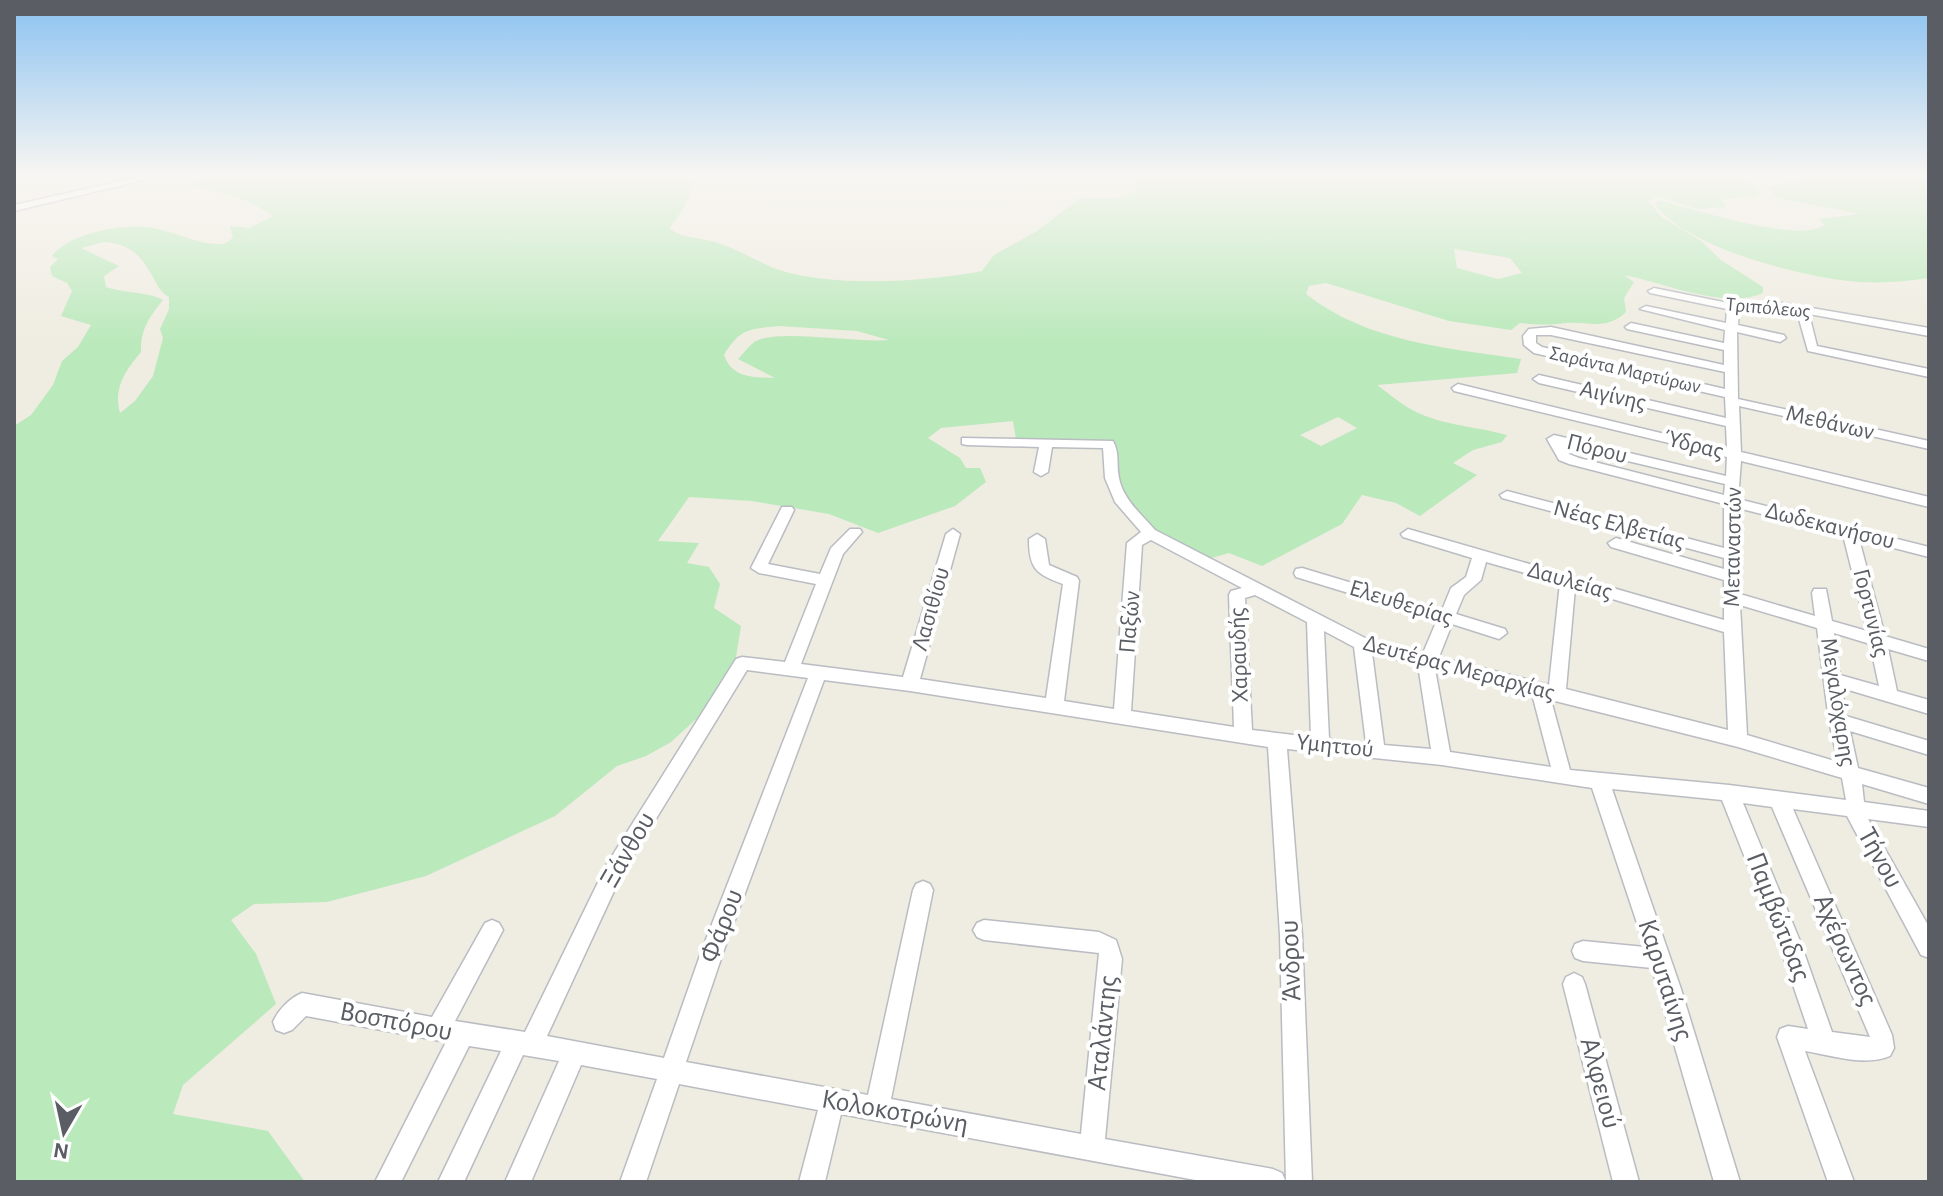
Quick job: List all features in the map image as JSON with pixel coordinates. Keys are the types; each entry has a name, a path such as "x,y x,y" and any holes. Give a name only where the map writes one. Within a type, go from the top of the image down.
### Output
{"street":[{"name":"Τριπόλεως","path":"1654,291 1733,307 1782,306 1929,332"},
{"name":"Μεταναστών","path":"1733,307 1730,348 1734,454 1731,555 1738,740"},
{"path":"1646,309 1780,338"},
{"path":"1802,309 1812,348 1929,373"},
{"path":"1631,327 1730,348"},
{"name":"Σαράντα Μαρτύρων","path":"1731,370 1551,331 1533,332 1529,336 1530,345 1547,352 1731,397"},
{"name":"Αιγίνης","path":"1539,379 1733,424"},
{"name":"Ύδρας","path":"1458,388 1929,502"},
{"name":"Μεθάνων","path":"1731,397 1929,446"},
{"name":"Πόρου","path":"1554,439 1734,482"},
{"name":"Δωδεκανήσου","path":"1554,439 1564,457 1929,552"},
{"name":"Δευτέρας Μεραρχίας","path":"967,441 1108,444 1112,453 1112,478 1122,502 1150,533 1362,644 1738,740 1929,796"},
{"path":"1041,472 1046,444"},
{"name":"Νέας Ελβετίας","path":"1507,495 1731,555"},
{"path":"787,510 759,568 826,580"},
{"path":"791,669 836,552 855,532"},
{"name":"Γορτυνίας","path":"1850,532 1889,694"},
{"name":"Παξών","path":"1122,718 1135,543 1150,533"},
{"name":"Λασιθίου","path":"910,684 953,534"},
{"name":"Δαυλείας","path":"1408,534 1732,628"},
{"path":"1037,539 1036,562 1040,568 1071,581 1054,707"},
{"path":"1616,543 1733,577"},
{"path":"1442,758 1426,667 1457,592 1473,580 1481,555"},
{"name":"Ελευθερίας","path":"1302,573 1499,633"},
{"path":"1563,777 1548,693 1568,581"},
{"name":"Χαραυδής","path":"1243,736 1237,595 1257,589"},
{"name":"Μεγαλόχαρης","path":"1820,593 1838,721 1856,797 1853,810"},
{"path":"1734,598 1929,655"},
{"path":"1315,620 1320,745"},
{"path":"1362,644 1376,750"},
{"name":"Υμηττού","path":"742,663 910,684 1277,741 1376,750 1563,777 1729,793 1929,819"},
{"name":"Ξάνθου","path":"451,1182 614,870 742,663"},
{"name":"Φάρου","path":"633,1182 714,947 818,673"},
{"path":"1832,679 1929,707"},
{"path":"1838,721 1929,748"},
{"name":"Άνδρου","path":"1277,741 1291,935 1299,1182"},
{"name":"Καρυταίνης","path":"1599,780 1659,959 1727,1182"},
{"name":"Παμβώτιδας","path":"1729,793 1789,941 1824,1041"},
{"name":"Αχέρωντος","path":"1779,800 1867,998 1881,1035 1882,1048 1868,1049 1824,1041"},
{"name":"Τήνου","path":"1853,810 1929,948"},
{"path":"877,1109 923,890"},
{"path":"438,1029 492,930"},
{"name":"Αταλάντης","path":"984,930 1099,942 1108,947 1111,959 1092,1149"},
{"path":"1583,951 1659,959"},
{"name":"Αλφειού","path":"1574,984 1626,1182"},
{"name":"Βοσπόρου","path":"284,1022 302,1004 369,1019 524,1044"},
{"path":"388,1182 462,1035"},
{"path":"1824,1041 1788,1037 1841,1182"},
{"name":"Κολοκοτρώνη","path":"524,1044 1273,1182"},
{"path":"518,1182 575,1053"},
{"path":"812,1182 832,1101"}],"green space":[{"path":"93,233 170,233 215,244 224,244 233,238 232,233 676,233 724,245 782,271 829,279 882,281 982,271 994,255 1034,233 1688,233 1721,260 1763,287 1763,293 1747,297 1712,297 1624,275 1634,282 1624,298 1626,312 1619,318 1597,324 1520,323 1511,330 1449,321 1326,283 1309,286 1306,294 1330,310 1381,333 1437,346 1521,359 1517,373 1377,385 1407,407 1430,418 1507,435 1502,442 1473,450 1453,463 1477,475 1420,516 1396,503 1362,495 1342,524 1262,566 1229,553 1208,559 1141,518 1123,493 1113,441 1016,439 1013,421 941,428 928,438 960,458 966,468 980,468 986,482 955,506 878,533 829,514 752,501 689,497 658,541 699,543 687,563 709,567 720,584 714,608 741,626 736,657 705,711 671,742 646,756 617,766 555,816 426,876 327,902 254,904 231,920 256,954 276,1004 183,1085 173,1114 268,1131 305,1182 14,1182 14,426 31,415 53,385 62,361 78,347 91,325 61,316 72,291 67,283 52,276 50,267 58,259 52,256 72,241","holes":["104,242 134,252 169,297 169,309 160,329 163,338 153,376 135,401 120,413 118,396 122,380 141,352 147,324 163,300 106,287 104,276 119,266 81,248","1454,249 1510,258 1522,273 1498,279 1457,268","779,326 857,331 889,340 783,336 754,342 738,359 775,378 738,373 728,363 724,355 741,335 753,329","1338,417 1357,428 1321,446 1300,435"]},
{"path":"1690,233 1929,233 1929,278 1858,282 1826,278 1743,256"}]}
